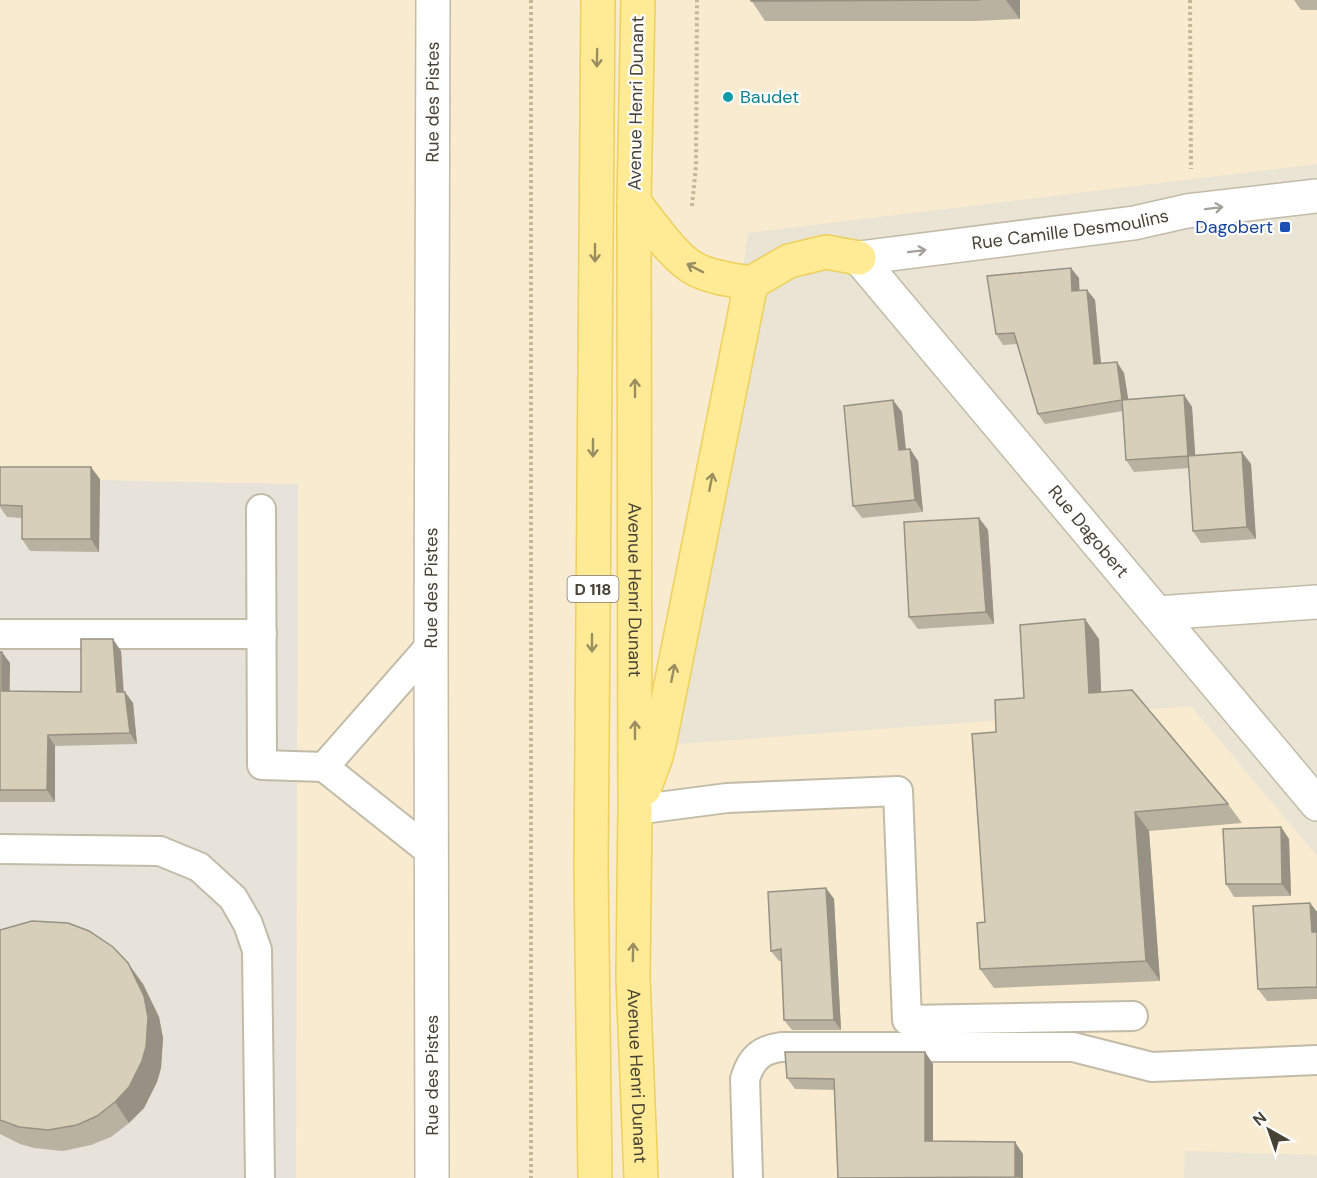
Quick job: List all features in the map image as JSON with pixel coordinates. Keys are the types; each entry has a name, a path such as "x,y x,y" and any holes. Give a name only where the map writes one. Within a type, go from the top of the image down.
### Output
{"main road":[{"name":"D 118","path":"595,1178 591,866 598,0"},
{"name":"Avenue Henri Dunant","path":"638,0 634,202 633,978 641,1178"},
{"path":"634,202 683,262 709,275 751,283 789,261 826,252 859,258"},
{"path":"635,810 656,757 660,740 751,283"}],"street":[{"name":"Rue des Pistes","path":"432,1178 433,0"},
{"name":"Rue Camille Desmoulins","path":"859,258 1134,223 1187,211 1317,196"},
{"name":"Rue Dagobert","path":"859,258 1317,804"},
{"path":"1157,613 1317,602"}],"lane":[{"path":"261,508 262,765 324,767 432,853"},
{"path":"0,634 262,634"},
{"path":"324,767 431,645"},
{"path":"635,810 727,798 898,792 907,1020 1133,1016"},
{"path":"0,849 160,851 199,867 233,898 248,924 257,950 260,1178"},
{"path":"748,1178 745,1079 749,1067 758,1056 770,1049 781,1047 1073,1047 1152,1067 1317,1060"}],"path":[{"path":"531,0 531,1178"},
{"path":"1187,211 1191,177 1190,0"}],"shaded area":[{"path":"0,0 1317,0 1317,164 748,233 678,744 1191,706 1317,856 1317,1155 1185,1151 1184,1178 0,1178"},
{"path":"517,0 1317,0 1317,1178 515,1178"},
{"path":"0,478 298,484 296,1178 0,1178"}],"building":[{"path":"751,0 981,0 751,1"},
{"path":"1071,268 1072,291 1087,290 1094,364 1117,362 1122,400 1038,414 1014,333 996,334 987,276"},
{"path":"1184,395 1188,456 1126,460 1122,400"},
{"path":"893,400 899,450 910,449 915,500 853,506 844,406"},
{"path":"1242,452 1247,527 1193,531 1188,456"},
{"path":"0,467 91,467 91,539 22,539 22,506 0,505"},
{"path":"979,518 986,612 909,617 904,522"},
{"path":"1085,619 1089,693 1132,690 1228,804 1135,812 1146,961 980,969 977,923 985,922 972,734 996,732 995,700 1024,698 1020,625"},
{"path":"81,639 113,639 117,692 125,692 130,733 48,735 47,790 0,790 0,652 2,652 2,691 81,692"},
{"path":"1281,827 1282,884 1226,884 1223,829"},
{"path":"826,888 834,1020 784,1020 781,949 771,951 768,892"},
{"path":"1310,903 1312,932 1317,932 1317,987 1258,989 1253,906"},
{"path":"32,921 68,923 89,931 113,947 128,963 144,996 148,1017 146,1047 129,1087 97,1116 77,1125 48,1130 19,1127 0,1120 0,930"},
{"path":"785,1052 925,1052 925,1141 1015,1142 1015,1177 838,1178 834,1079 787,1078"}],"place":[{"name":"Baudet","path":"728,97"},
{"name":"Dagobert","path":"1285,227"}]}
